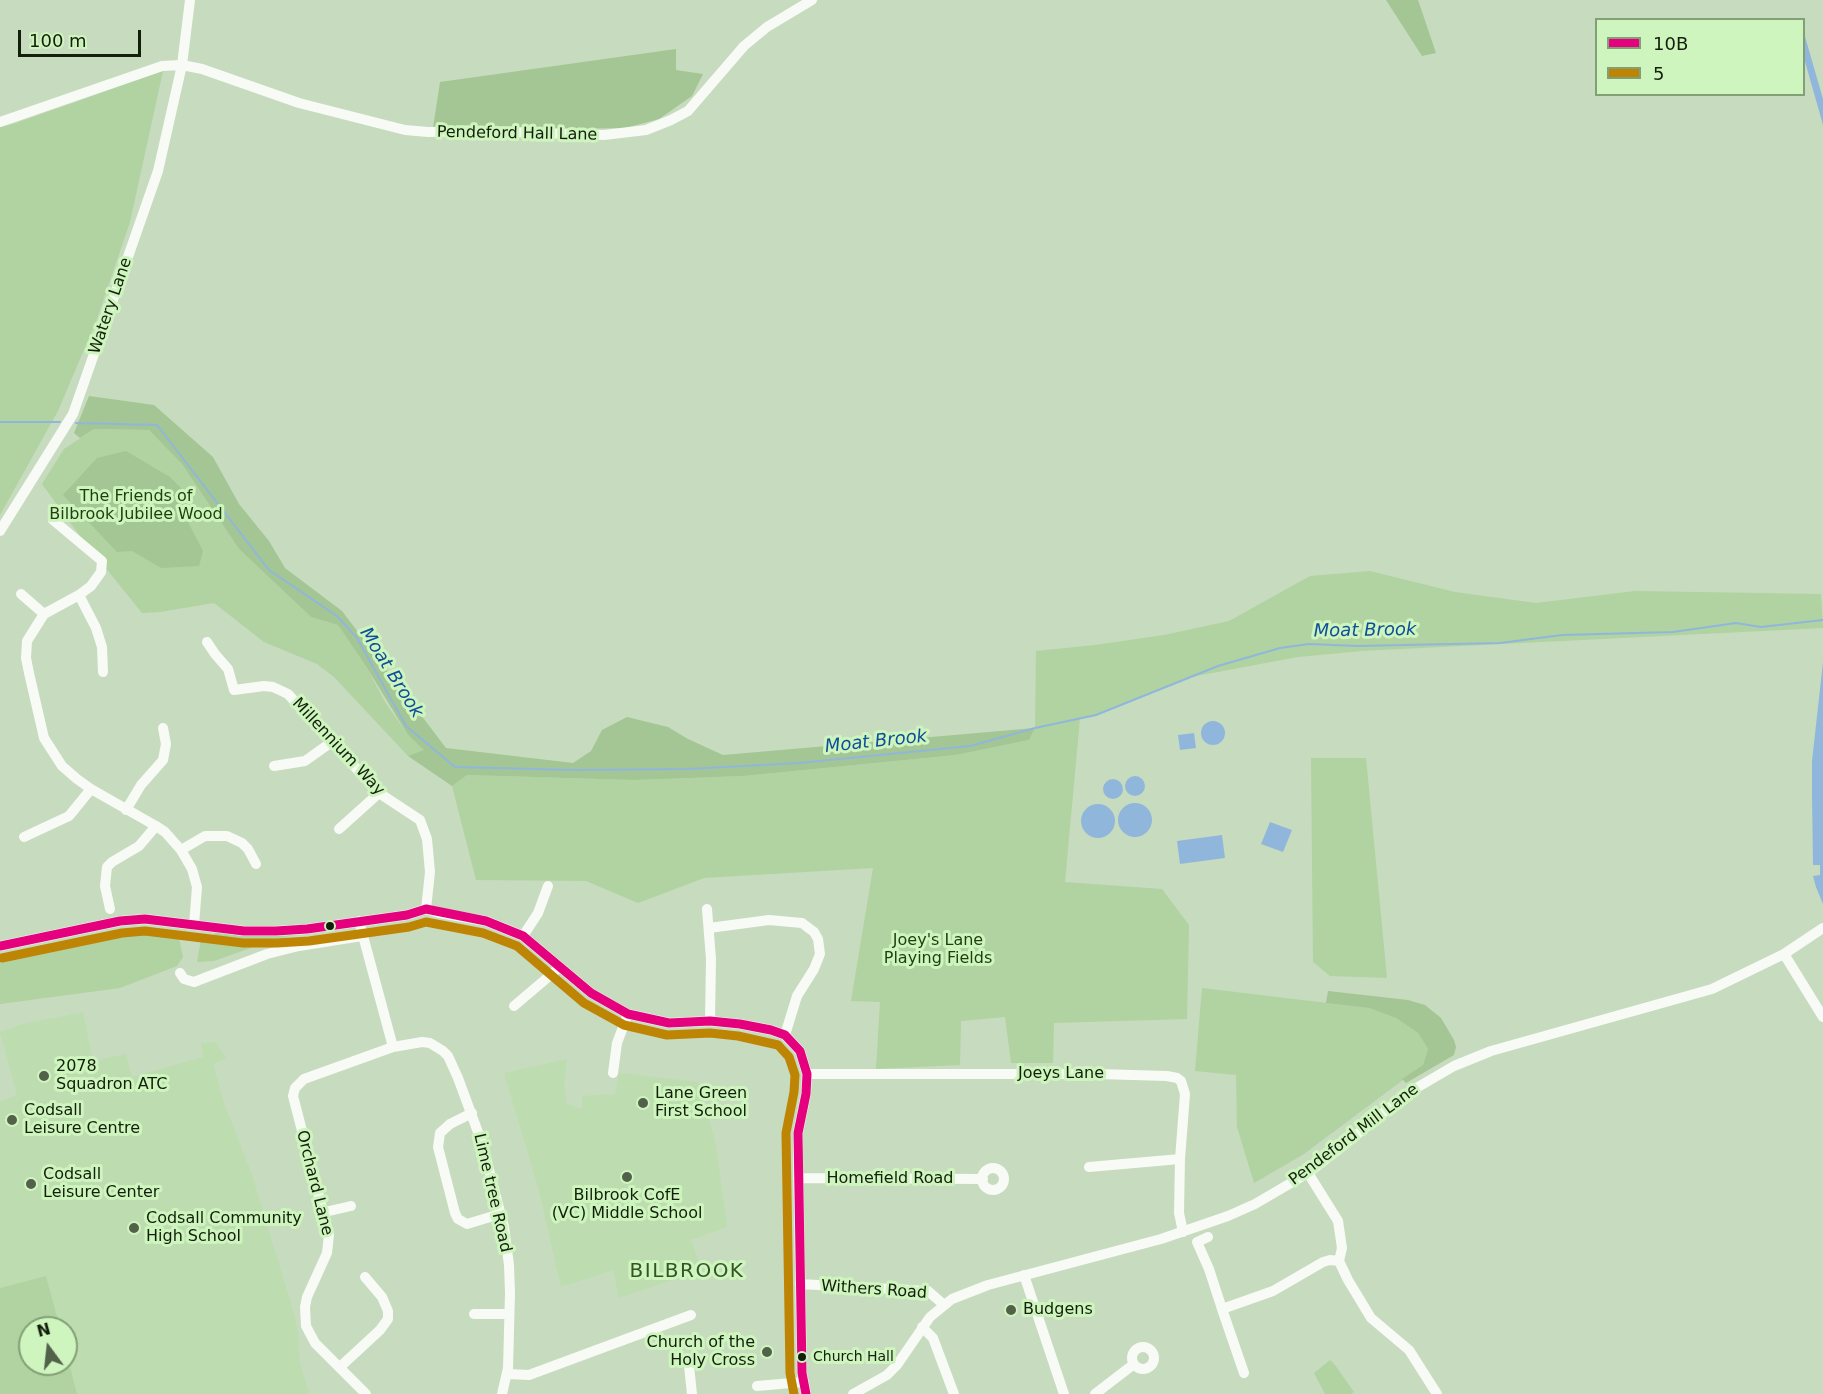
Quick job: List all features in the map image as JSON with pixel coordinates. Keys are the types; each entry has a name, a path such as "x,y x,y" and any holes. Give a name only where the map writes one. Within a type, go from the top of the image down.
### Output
{"street":[{"name":"Watery Lane","path":"0,531 73,414 158,171 182,65 190,0"},
{"name":"Pendeford Hall Lane","path":"182,65 202,69 299,103 405,130 604,135 646,130 688,111 744,46 767,27 812,0"},
{"path":"0,122 162,66 182,65"},
{"path":"53,519 102,561 101,572 91,585 79,595 44,614 30,635 26,650 40,729 46,744 62,766 91,789 165,832 181,850 192,869 197,886 194,925"},
{"path":"21,594 44,614"},
{"path":"79,595 96,628 102,647 103,672"},
{"name":"Millennium Way","path":"207,642 228,669 234,690 264,686 281,690 296,700 379,793 420,820 424,828 430,872 426,909"},
{"path":"126,810 141,785 163,759 166,744 163,728"},
{"path":"274,766 305,761 333,741"},
{"path":"24,837 69,816 91,789"},
{"path":"339,829 379,793"},
{"path":"110,909 105,886 107,867 112,861 139,846 156,826"},
{"path":"181,850 205,836 227,836 242,843 256,864"},
{"path":"523,936 538,913 548,886"},
{"path":"0,946 120,921 145,919 244,931 276,931 407,915 426,909 486,921 523,936 591,993 628,1014 669,1023 710,1021 757,1027 785,1035 800,1051 807,1074 806,1094 798,1132 800,1284 803,1382 806,1394"},
{"path":"707,909 710,1021"},
{"path":"709,928 769,920 802,923 819,939 820,954 814,969 797,996 785,1035"},
{"path":"359,921 393,1047"},
{"name":"Pendeford Mill Lane","path":"853,1394 892,1371 922,1328 943,1304 965,1293 1183,1232 1240,1211 1308,1173 1406,1094 1454,1066 1491,1051 1695,995 1746,974 1784,954 1822,929"},
{"path":"180,973 184,979 194,982 267,954 298,946 362,936"},
{"path":"0,937 20,940"},
{"path":"1784,954 1823,1017"},
{"path":"514,1006 560,967"},
{"path":"613,1073 617,1043 628,1014"},
{"name":"Lime tree Road","path":"393,1047 422,1042 430,1043 443,1051 448,1056 472,1113 500,1214 509,1265 508,1374 502,1394"},
{"name":"Orchard Lane","path":"366,1394 312,1339 305,1317 307,1297 322,1266 329,1245 329,1235 325,1212 294,1102 295,1088 304,1080 393,1047"},
{"name":"Joeys Lane","path":"807,1074 1167,1076 1181,1082 1185,1094 1179,1212 1183,1232"},
{"path":"472,1113 450,1124 440,1133 438,1147 455,1214 458,1219 467,1224 500,1214"},
{"path":"1089,1167 1180,1159"},
{"path":"1308,1173 1338,1221 1342,1248 1339,1261 1371,1318 1409,1350 1437,1394"},
{"name":"Homefield Road","path":"798,1178 982,1179"},
{"path":"325,1212 351,1206"},
{"path":"1208,1237 1192,1244 1209,1269 1244,1373"},
{"path":"1222,1309 1273,1291 1323,1262 1339,1261"},
{"path":"1024,1275 1064,1394"},
{"path":"340,1367 380,1330 388,1319 382,1297 364,1277"},
{"name":"Withers Road","path":"800,1284 922,1290 933,1293 943,1304"},
{"path":"474,1314 509,1314"},
{"path":"508,1374 529,1375 691,1315"},
{"path":"922,1328 933,1338 954,1394"},
{"path":"1095,1394 1134,1364"},
{"path":"689,1365 692,1394"},
{"path":"757,1386 803,1382"}],"shaded area":[{"name":"Codsall Community High School","path":"83,1012 93,1061 126,1054 132,1077 203,1057 201,1043 215,1042 226,1058 213,1064 224,1103 251,1172 291,1303 298,1332 300,1362 309,1394 0,1394 0,1101 17,1095 0,1032 22,1024"},
{"name":"Bilbrook CofE (VC) Middle School","path":"567,1059 564,1083 567,1104 582,1109 582,1096 615,1094 619,1073 698,1082 716,1144 727,1227 691,1240 702,1270 619,1298 613,1270 561,1287 539,1191 504,1073"}],"green space":[{"path":"1386,0 1418,0 1436,53 1422,56"},
{"path":"676,49 676,70 703,74 692,96 659,119 625,128 545,129 466,125 433,128 440,82"},
{"path":"163,71 130,222 97,319 58,411 0,515 0,127"},
{"path":"89,396 154,405 213,457 239,504 269,541 285,568 342,611 446,748 573,763 591,751 602,730 627,717 668,727 723,755 1035,728 1029,740 956,755 744,776 634,780 467,775 452,786 408,756 424,750 408,735 338,625 311,617 239,549 182,464 149,430 94,429 80,438 74,433"},
{"name":"The Friends of Bilbrook Jubilee Wood","path":"94,429 149,430 182,464 239,549 311,617 338,625 367,668 385,702 408,735 425,750 408,756 334,677 317,664 264,642 214,603 142,613 80,536 42,484 64,449"},
{"path":"126,451 170,477 189,496 189,524 203,551 199,566 161,568 132,551 117,552 63,495 97,458"},
{"name":"Joey's Lane Playing Fields","path":"1370,571 1455,592 1536,603 1635,591 1821,594 1823,628 1362,651 1298,657 1191,677 1096,715 1080,718 1065,882 1162,889 1189,925 1187,1019 1054,1023 1053,1063 1011,1063 1005,1017 961,1021 960,1065 876,1069 880,1002 851,1001 873,868 704,878 638,903 586,881 476,880 452,786 467,775 634,780 744,776 956,755 1029,740 1035,728 1036,651 1164,635 1229,621 1310,576"},
{"path":"1311,758 1366,758 1387,978 1330,976 1313,962"},
{"path":"133,928 167,929 178,933 183,957 177,966 120,988 0,1004 0,958 84,936"},
{"path":"215,932 297,934 214,961 197,962 201,939 214,935"},
{"path":"1202,988 1369,1008 1396,1018 1418,1033 1428,1049 1423,1065 1304,1154 1254,1183 1237,1127 1236,1075 1195,1071"},
{"path":"1328,991 1408,1000 1425,1005 1441,1018 1454,1040 1456,1047 1454,1055 1406,1083 1402,1079 1423,1065 1428,1049 1418,1033 1396,1018 1369,1008 1326,1003"},
{"path":"46,1276 57,1316 18,1316 18,1376 72,1376 77,1394 0,1394 0,1288"},
{"path":"1330,1360 1354,1392 1325,1394 1314,1373"}],"water":[{"path":"1805,36 1823,99 1823,125 1805,62"},
{"path":"1823,662 1823,904 1813,876 1820,875 1820,865 1813,865 1812,761"},
{"path":"1213,721 1218,722 1224,728 1224,738 1218,744 1213,745 1208,744 1202,738 1201,733 1202,728 1208,722"},
{"path":"1194,733 1196,748 1180,750 1178,735"},
{"path":"1135,776 1142,779 1145,786 1142,793 1135,796 1128,793 1125,786 1128,779"},
{"path":"1113,779 1120,782 1123,789 1120,796 1113,799 1106,796 1103,789 1106,782"},
{"path":"1135,803 1147,808 1152,820 1147,832 1135,837 1123,832 1118,820 1123,808"},
{"path":"1098,804 1110,809 1115,821 1110,833 1098,838 1086,833 1081,821 1086,809"},
{"path":"1270,822 1292,830 1283,852 1261,844"},
{"path":"1222,835 1225,858 1180,864 1177,841"}],"waterway":[{"name":"Moat Brook","path":"0,422 60,422"},
{"name":"Moat Brook","path":"76,423 157,425 269,570 337,616 357,638 406,726 455,767 576,770 689,769 799,763 970,746 1035,728 1096,715 1218,666 1280,648 1309,644 1357,646 1500,643 1562,635 1673,632 1736,623 1761,627 1823,620"}],"transit line":[{"name":"10B","path":"0,946 120,921 145,919 244,931 276,931 407,915 426,909 486,921 523,936 591,993 628,1014 669,1023 710,1021 740,1024 785,1035 800,1051 807,1074 806,1094 798,1133 802,1373 806,1394"},
{"name":"5","path":"2,958 122,933 145,931 243,943 277,943 309,941 409,927 426,922 483,933 517,946 584,1003 624,1025 667,1035 710,1033 738,1036 778,1045 789,1057 795,1075 786,1133 790,1373 794,1394"}],"place":[{"name":"2078 Squadron ATC","path":"44,1076"},
{"name":"Lane Green First School","path":"643,1103"},
{"name":"Codsall Leisure Centre","path":"12,1120"},
{"name":"Bilbrook CofE (VC) Middle School","path":"627,1177"},
{"name":"Codsall Leisure Center","path":"31,1184"},
{"name":"Codsall Community High School","path":"134,1228"},
{"name":"Budgens","path":"1011,1310"},
{"name":"Church of the Holy Cross","path":"767,1352"},
{"name":"Church Hall","path":"802,1357"}],"district":[{"name":"BILBROOK","path":"687,1272"}]}
